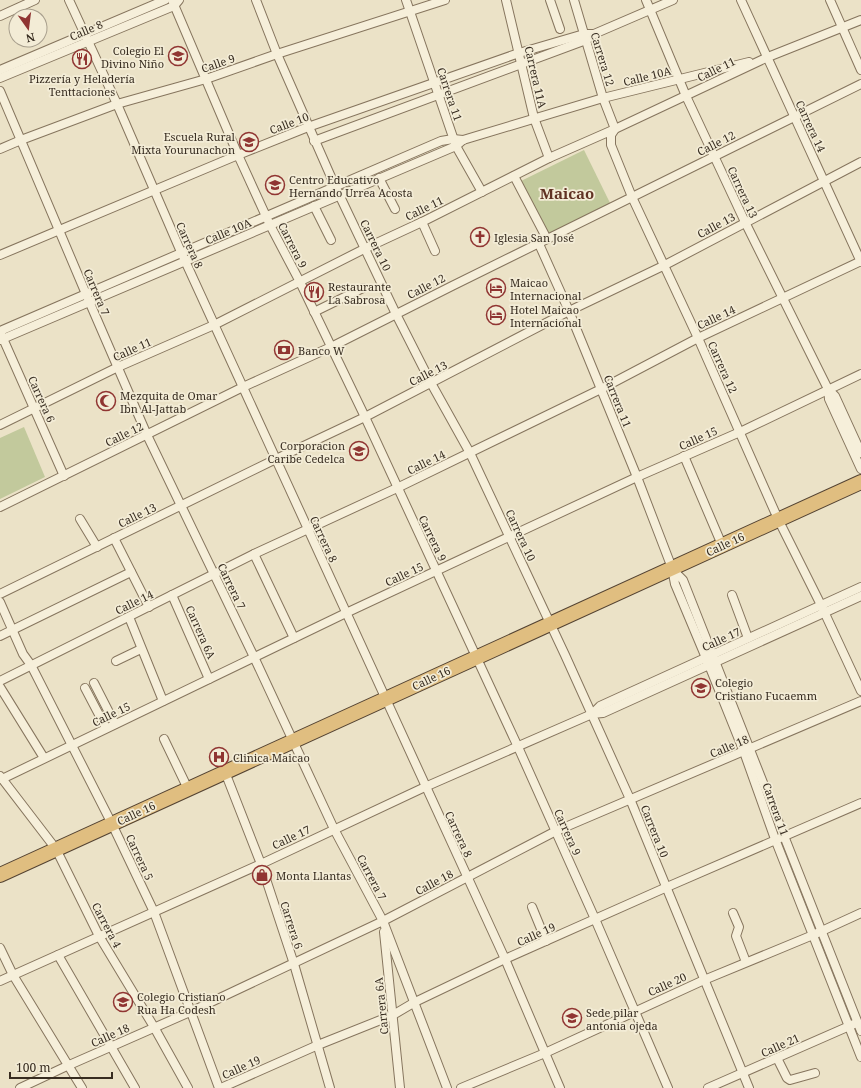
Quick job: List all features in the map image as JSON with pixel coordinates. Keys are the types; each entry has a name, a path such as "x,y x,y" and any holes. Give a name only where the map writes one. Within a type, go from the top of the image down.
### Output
{"highway":[{"name":"Calle 16","path":"0,875 861,482"}],"street":[{"path":"0,16 35,0"},
{"name":"Carrera 8","path":"69,0 117,104 185,262 466,877 505,959 560,1088"},
{"name":"Calle 8","path":"0,78 165,0"},
{"name":"Carrera 10","path":"256,0 276,54 339,195 366,248 396,314 470,453 592,714 667,887 749,1088"},
{"name":"Carrera 11","path":"406,0 454,142 482,192"},
{"name":"Calle 9","path":"0,149 117,104 206,79 276,54 445,0"},
{"name":"Carrera 11A","path":"506,0 534,118 549,158"},
{"path":"550,0 560,29"},
{"name":"Carrera 12","path":"574,0 603,98 615,129 611,135 611,144 632,197 698,338 778,519 823,609 861,691"},
{"name":"Carrera 13","path":"646,0 686,96 745,222 828,389 835,396 861,453"},
{"name":"Calle 10","path":"0,255 308,127 519,53 594,34 649,9 673,0"},
{"name":"Carrera 14","path":"741,0 861,261"},
{"path":"830,0 861,70"},
{"name":"Calle 8","path":"0,70 86,38 175,2"},
{"name":"Carrera 9","path":"175,2 238,155 270,225 300,282 365,417 437,571 556,831 668,1088"},
{"name":"Calle 11","path":"0,425 118,367 214,325 549,158 615,129 768,57 842,29 861,20"},
{"path":"314,141 522,64 585,37"},
{"name":"Calle 10A","path":"1,334 87,298 185,262 379,178 454,142 603,98 768,57"},
{"name":"Calle 12","path":"0,507 243,388 331,347 861,84"},
{"name":"Carrera 7","path":"0,91 87,298 147,435 254,657 334,829 383,921 448,1088"},
{"name":"Calle 10A","path":"87,298 181,252 335,186 441,141 454,142"},
{"name":"Calle 13","path":"0,594 365,417 569,311 663,266 861,162"},
{"path":"514,176 547,239"},
{"path":"379,178 395,209"},
{"path":"314,206 331,240"},
{"path":"422,222 435,251"},
{"name":"Carrera 11","path":"539,244 569,311 637,477 672,568 675,584 710,660 784,836 860,1025"},
{"name":"Calle 14","path":"0,681 254,554 470,453 601,389 698,338 861,261"},
{"path":"314,312 363,288"},
{"name":"Carrera 6","path":"1,334 64,476"},
{"name":"Calle 15","path":"1,778 346,613 637,477 740,432 861,374"},
{"name":"Carrera 13","path":"828,389 829,399 861,469"},
{"path":"684,456 722,545"},
{"path":"80,519 96,547"},
{"path":"114,538 149,606"},
{"path":"254,554 294,638"},
{"path":"0,636 131,572"},
{"name":"Calle 17","path":"0,981 261,864 425,786 592,714 603,712 710,660 823,609 861,587"},
{"name":"Carrera 6A","path":"172,595 209,679"},
{"path":"732,595 748,638"},
{"name":"Calle 17","path":"710,660 748,638 861,596"},
{"name":"Carrera 5","path":"0,602 23,654 31,665 73,744 154,912 190,1012 220,1088"},
{"path":"128,617 163,701"},
{"path":"116,661 141,649"},
{"path":"94,683 115,724"},
{"path":"0,686 44,758"},
{"path":"85,688 106,728"},
{"name":"Calle 18","path":"20,1088 294,964 383,921 556,831 861,701"},
{"path":"164,739 188,789"},
{"name":"Carrera 11","path":"747,750 775,839 861,1057"},
{"name":"Carrera 6","path":"225,772 261,864 294,964 330,1088"},
{"name":"Carrera 4","path":"1,778 56,849 99,936 154,1027 188,1088"},
{"name":"Calle 19","path":"220,1088 318,1045 393,1015 415,1002 505,959 775,839 861,803"},
{"path":"532,907 546,941"},
{"path":"733,913 739,927 736,936 746,962"},
{"name":"Calle 20","path":"461,1088 545,1053 634,1011 861,913"},
{"name":"Carrera 6A","path":"383,921 400,1088"},
{"path":"0,948 12,975 82,1088"},
{"path":"58,955 135,1088"},
{"name":"Calle 21","path":"708,1088 849,1027 860,1025"},
{"path":"777,1058 787,1078 790,1080 815,1073"}],"green space":[{"path":"584,150 611,205 548,236 521,181"},
{"path":"24,427 45,477 0,499 0,438"}],"place":[{"name":"Colegio El Divino Niño","path":"178,56"},
{"name":"Pizzería y Heladería Tenttaciones","path":"82,59"},
{"name":"Escuela Rural Mixta Yourunachon","path":"249,142"},
{"name":"Centro Educativo Hernando Urrea Acosta","path":"275,185"},
{"name":"Iglesia San José","path":"480,237"},
{"name":"Maicao Internacional","path":"496,288"},
{"name":"Restaurante La Sabrosa","path":"314,292"},
{"name":"Hotel Maicao Internacional","path":"496,315"},
{"name":"Banco W","path":"284,350"},
{"name":"Mezquita de Omar Ibn Al-Jattab","path":"106,401"},
{"name":"Corporacion Caribe Cedelca","path":"359,451"},
{"name":"Colegio Cristiano Fucaemm","path":"701,688"},
{"name":"Clinica Maicao","path":"219,757"},
{"name":"Monta Llantas","path":"262,875"},
{"name":"Colegio Cristiano Rua Ha Codesh","path":"123,1002"},
{"name":"Sede pilar antonia ojeda","path":"572,1018"}],"district":[{"name":"Maicao","path":"567,193"}]}
